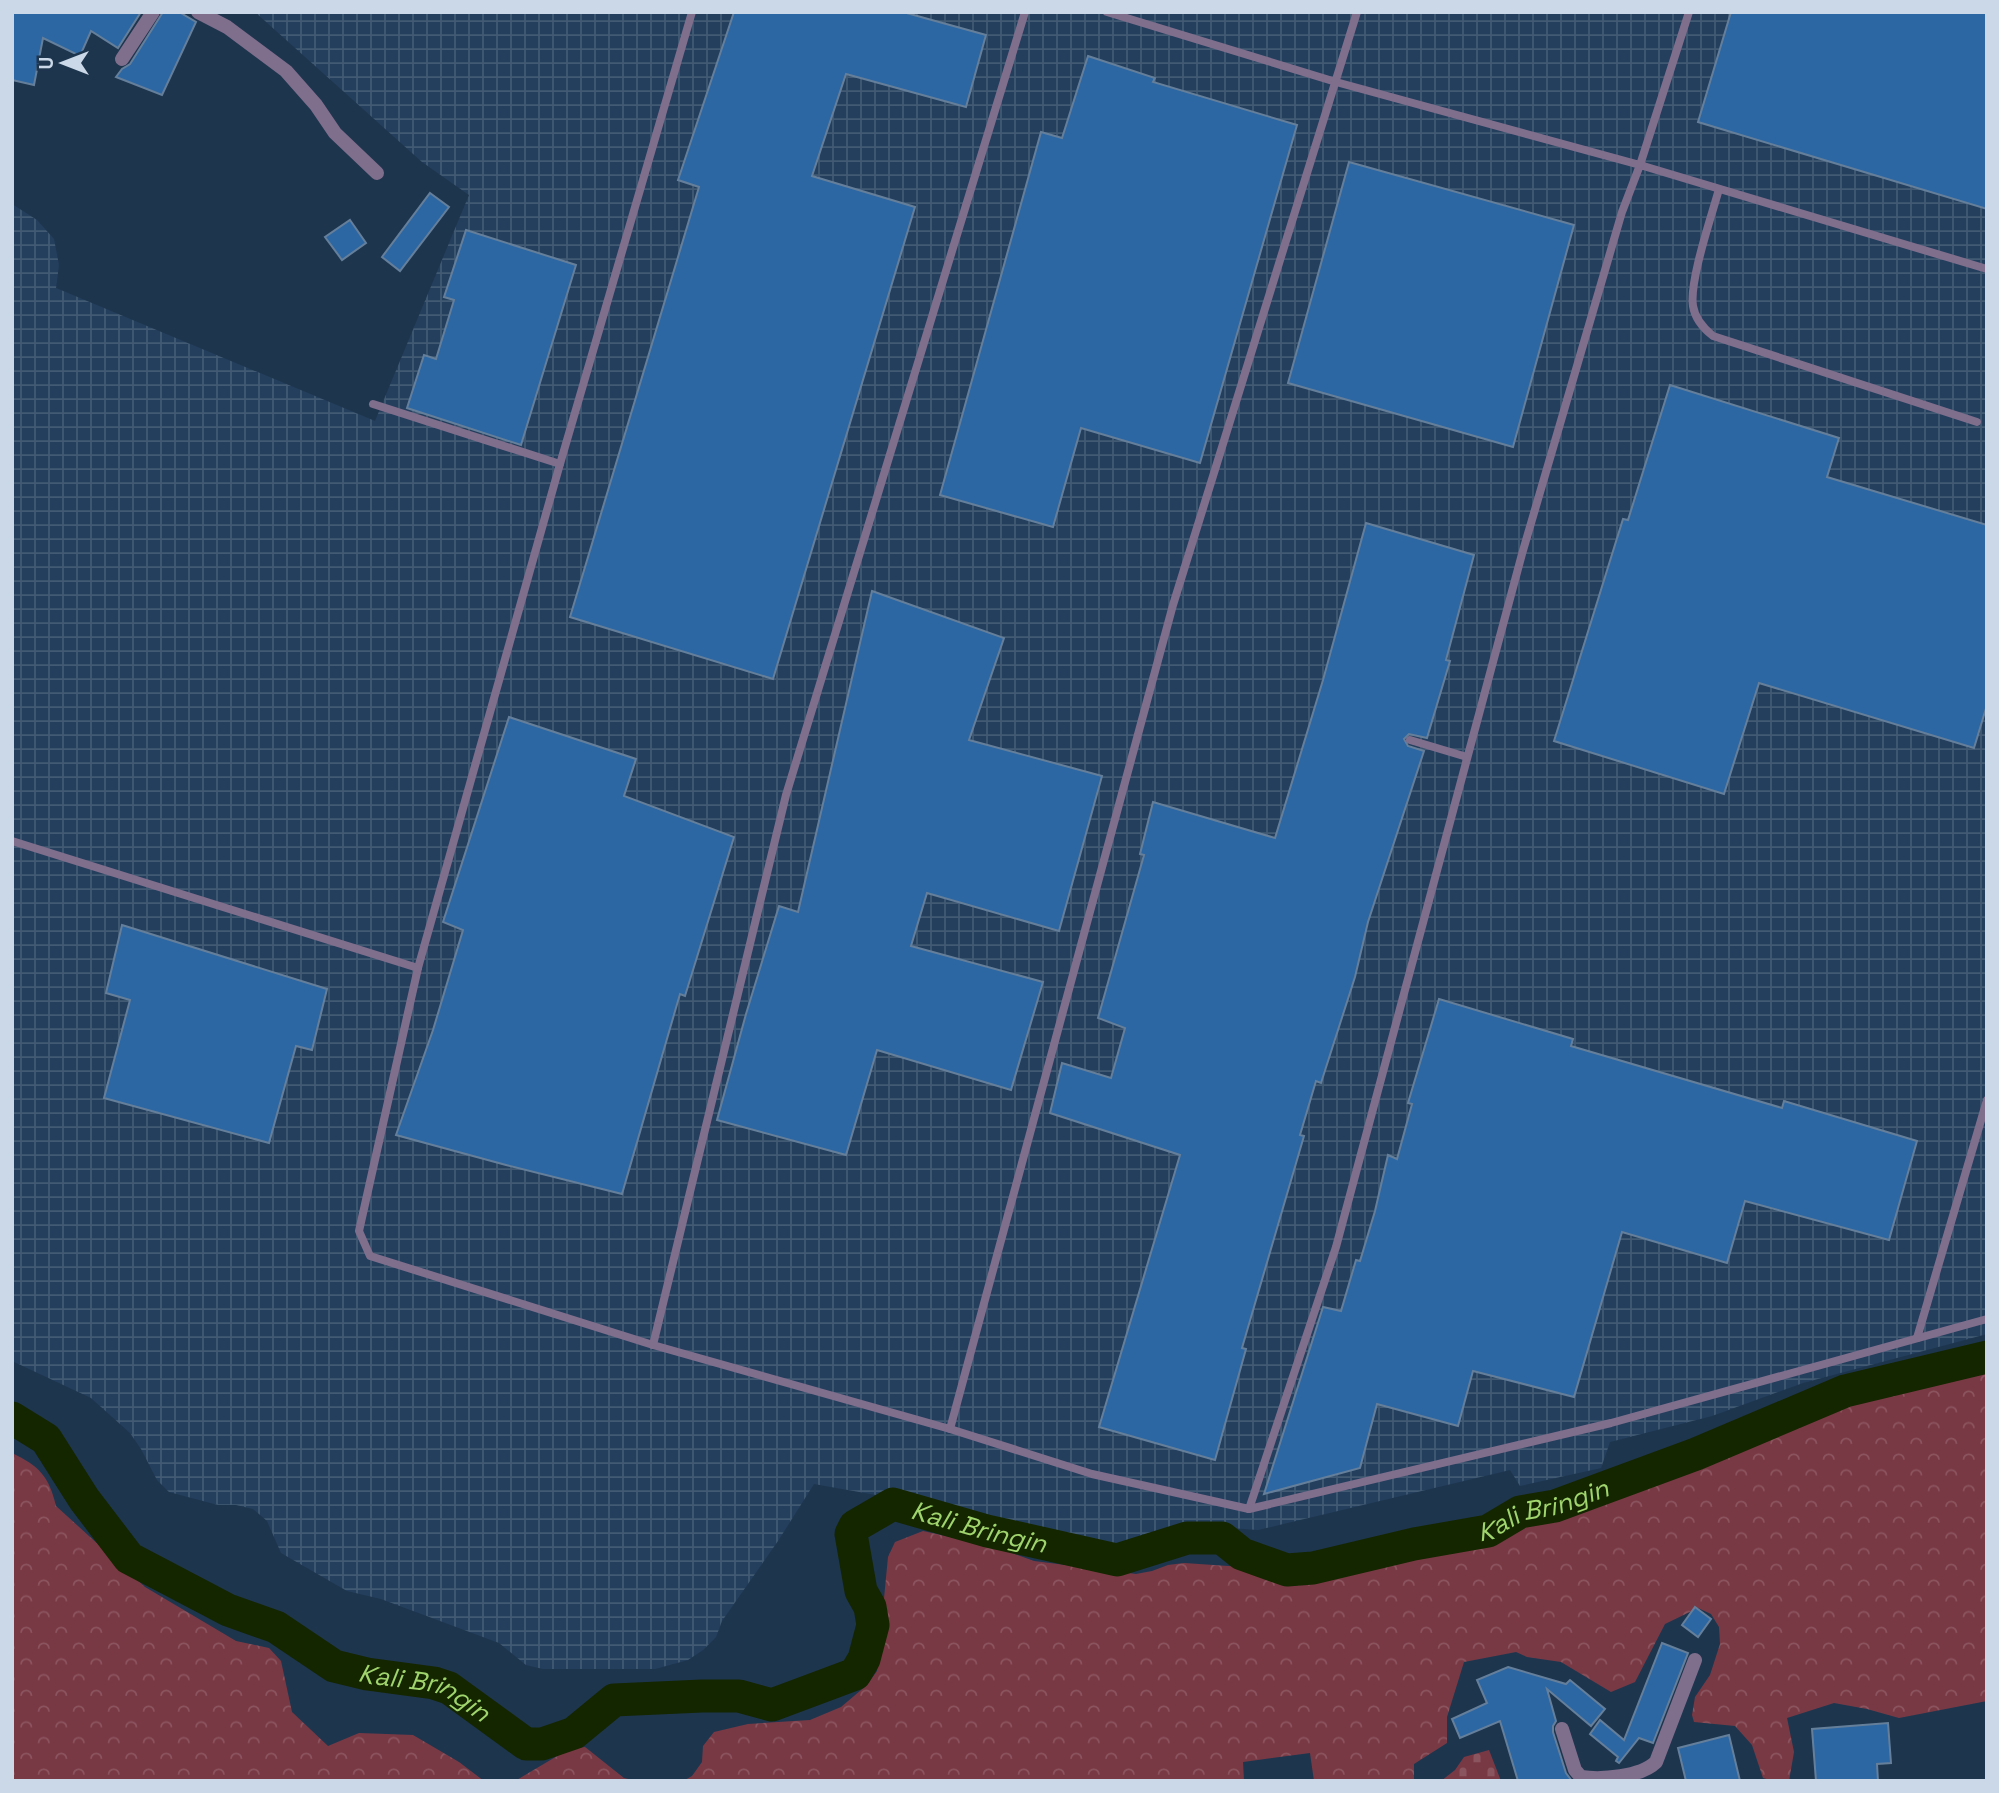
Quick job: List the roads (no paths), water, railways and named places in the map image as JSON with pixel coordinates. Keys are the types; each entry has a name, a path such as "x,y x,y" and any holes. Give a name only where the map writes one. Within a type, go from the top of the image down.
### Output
{"street":[{"path":"122,59 153,12"},
{"path":"198,12 227,27 286,71 316,104 335,133 377,173"},
{"path":"1562,1728 1575,1770 1581,1777 1630,1777 1642,1772 1656,1762 1695,1660"}],"lane":[{"path":"692,12 418,968 359,1231 370,1256 653,1345 950,1429 1092,1474 1249,1509 1611,1423 1987,1320"},
{"path":"653,1345 786,795 1025,12"},
{"path":"1107,12 1336,82 1640,165 1987,269"},
{"path":"950,1429 1173,605 1357,12"},
{"path":"1249,1509 1336,1247 1522,554 1622,212 1640,165 1689,12"},
{"path":"1719,189 1694,284 1693,306 1699,324 1713,337 1977,422"},
{"path":"373,404 561,464"},
{"path":"1410,740 1467,757"},
{"path":"12,841 418,968"},
{"path":"1917,1338 1987,1100"}],"waterway":[{"name":"Kali Bringin","path":"12,1418 46,1439 84,1499 129,1558 228,1610 276,1627 334,1666 449,1688 526,1744 542,1744 574,1733 614,1700 739,1696 772,1705 855,1674 864,1659 873,1625 870,1607 861,1591 851,1534 855,1526 893,1504 987,1531 1117,1560 1187,1538 1222,1538 1242,1554 1287,1570 1313,1568 1414,1544 1488,1531 1520,1512 1555,1506 1696,1454 1845,1391 1987,1357"}]}
